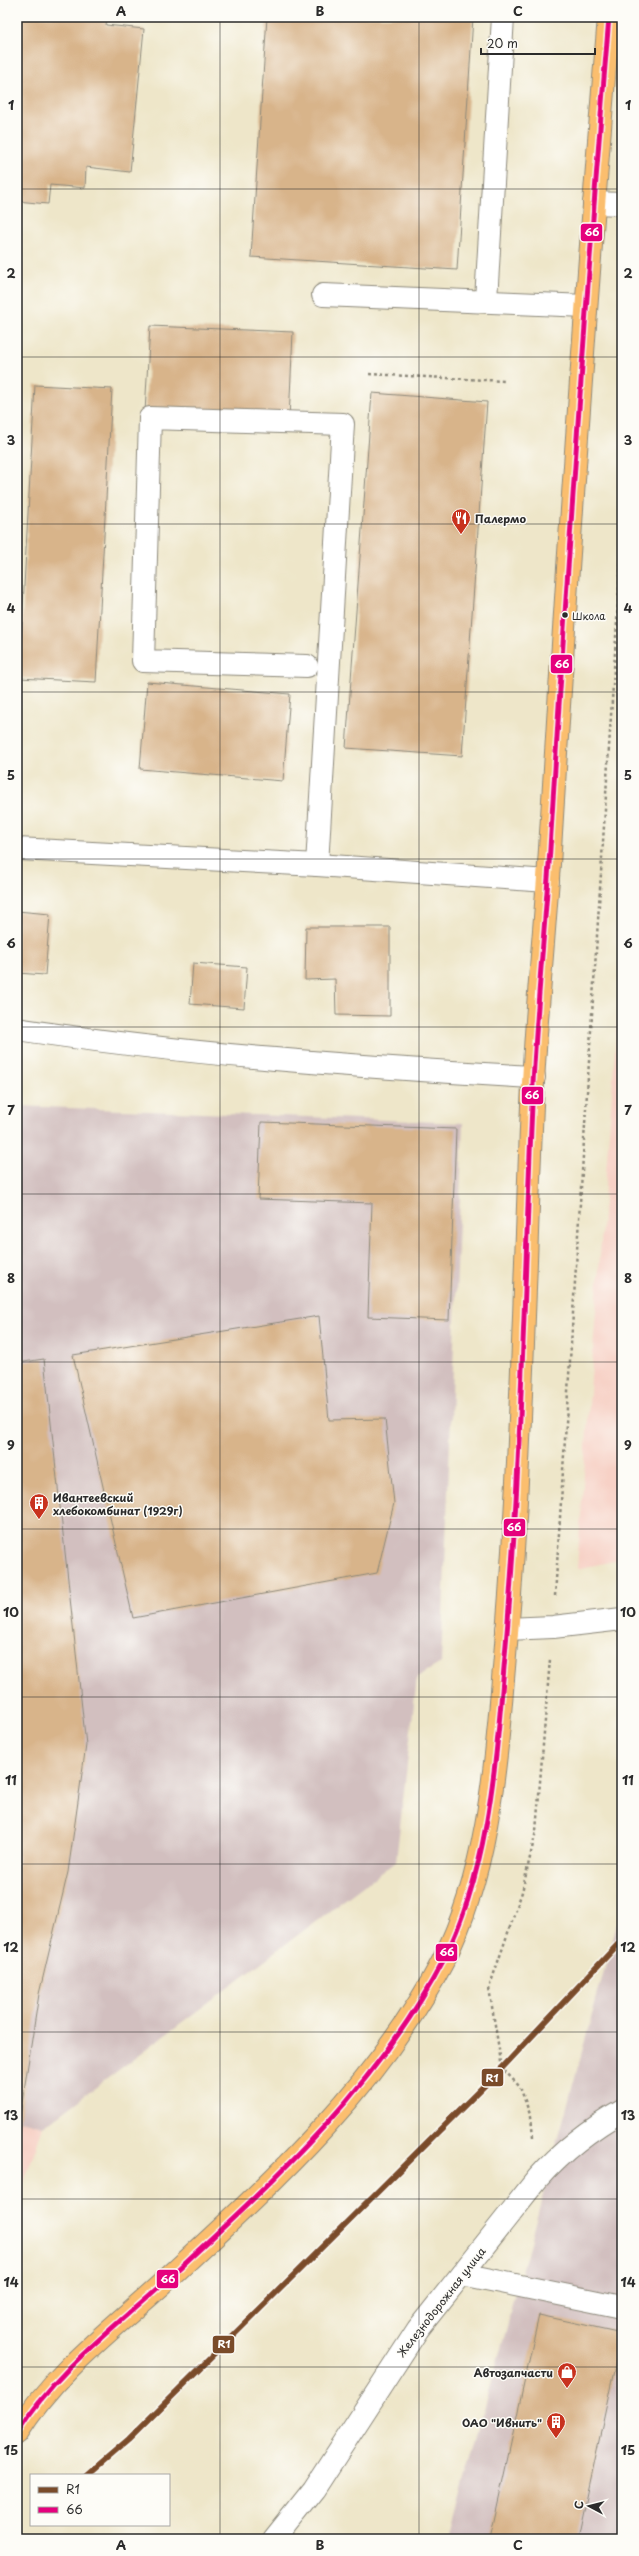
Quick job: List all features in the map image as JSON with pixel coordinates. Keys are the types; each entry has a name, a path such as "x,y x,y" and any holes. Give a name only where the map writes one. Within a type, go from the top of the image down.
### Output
{"main road":[{"path":"17,2433 53,2383 247,2206 306,2148 361,2084 424,1993 456,1933 468,1898 482,1840 498,1739 508,1629 516,1516 534,1077 586,306 609,17"}],"street":[{"path":"486,300 503,17"},
{"path":"594,203 622,204"},
{"path":"323,295 486,300 586,306"},
{"path":"306,666 143,661 150,418 343,424 317,865"},
{"path":"17,849 317,865 548,881"},
{"path":"17,1029 98,1041 227,1055 534,1077"},
{"path":"508,1629 553,1627 622,1619"},
{"name":"Железнодорожная улица","path":"274,2539 314,2489 418,2329 538,2178 557,2156 582,2136 622,2111"},
{"path":"462,2274 622,2307"}],"path":[{"path":"369,374 504,381"},
{"path":"538,2178 531,2117 520,2087 502,2068 489,1988 522,1892 536,1831 553,1627 622,543"}],"shaded area":[{"path":"622,955 622,1559 577,1569"},
{"path":"17,1106 463,1123 441,1663 417,1677 396,1861 43,2127 17,2120"},
{"path":"622,1905 622,2539 449,2539"},
{"path":"17,2120 43,2127 17,2202"}],"building":[{"path":"17,17 107,17 106,25 144,29 130,172 86,167 85,188 50,185 48,204 17,201"},
{"path":"267,17 473,17 457,270 251,257"},
{"path":"150,326 293,332 289,419 145,412"},
{"path":"35,385 112,389 96,682 19,678"},
{"path":"372,393 487,402 462,756 346,748"},
{"path":"147,682 290,694 283,781 140,769"},
{"path":"17,911 50,914 45,975 17,973"},
{"path":"306,927 390,927 390,1016 336,1015 335,979 305,980"},
{"path":"193,963 247,967 244,1008 190,1004"},
{"path":"261,1122 456,1129 449,1320 368,1317 372,1203 258,1199"},
{"path":"319,1316 329,1420 385,1419 394,1503 377,1573 133,1618 73,1355"},
{"path":"44,1359 86,1745 68,1872 39,1994 18,2129 17,1363"},
{"name":"ОАО \"Ивнить\"","path":"539,2315 622,2333 578,2539 490,2539"}],"transit line":[{"name":"66","path":"17,2433 48,2391 84,2353 241,2211 317,2134 386,2052 416,2008 443,1961 459,1926 481,1851 494,1773 511,1585 519,1442 535,1054 570,537 609,17"},
{"name":"R1","path":"88,2474 129,2439 502,2068 622,1940"}],"place":[{"name":"Палермо","path":"461,535"},
{"name":"Школа","path":"565,615"},
{"name":"Ивантеевский хлебокомбинат (1929г)","path":"39,1520"},
{"name":"Автозапчасти","path":"567,2389"},
{"name":"ОАО \"Ивнить\"","path":"556,2439"}]}
